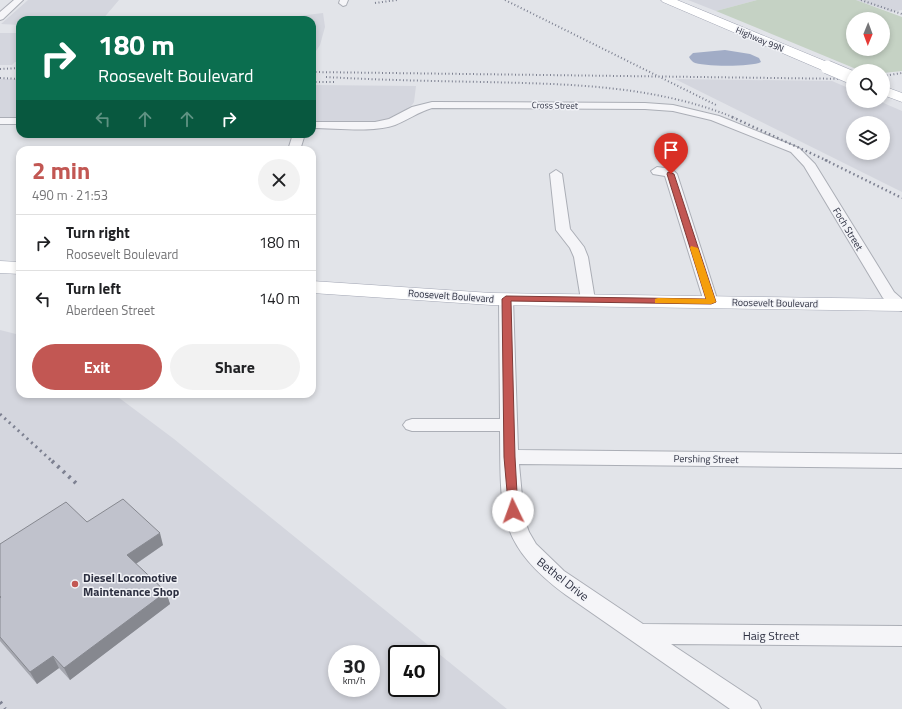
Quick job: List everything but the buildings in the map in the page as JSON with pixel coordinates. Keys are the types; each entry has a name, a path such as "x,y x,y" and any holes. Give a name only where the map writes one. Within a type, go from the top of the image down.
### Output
{"main road":[{"name":"Highway 99N","path":"667,0 846,75"},
{"path":"890,93 902,98"},
{"path":"0,267 16,268"},
{"name":"Roosevelt Boulevard","path":"316,287 506,299 901,305"}],"street":[{"path":"0,17 19,0"},
{"name":"Cross Street","path":"316,125 375,125 392,122 416,109 432,105 645,106 673,108 715,118 795,150"},
{"path":"0,121 16,121"},
{"name":"Foch Street","path":"795,150 809,164 888,295 901,305"},
{"path":"657,171 668,172 671,174 711,302"},
{"path":"556,174 563,230 577,247 581,257 588,300"},
{"name":"Bethel Drive","path":"506,299 510,457 513,511 518,532 527,547 552,573 749,709"},
{"path":"412,425 509,425"},
{"name":"Pershing Street","path":"510,457 902,461"},
{"name":"Haig Street","path":"641,634 902,636"}],"shaded area":[{"path":"28,0 119,0 105,16 16,16 16,25 1,24"},
{"path":"688,0 757,0 716,11"},
{"path":"856,0 902,0 902,10 891,12"},
{"path":"323,13 325,27 320,45 316,51 316,16 299,16"},
{"path":"0,33 16,33 16,62 12,65 0,65"},
{"path":"0,79 16,79 16,119 0,119"},
{"path":"675,79 832,81 846,87 846,108 890,108 890,106 902,111 902,192"},
{"path":"316,85 416,86 414,102 412,105 397,116 387,120 368,122 316,121"},
{"path":"0,330 16,334 16,398 119,398 174,439 428,645 388,645 388,697 440,697 440,655 507,709 0,709"}],"green space":[{"path":"757,0 856,0 888,12 846,12 846,56 890,56 890,13 902,17 902,71 890,72 890,64 846,65 716,11"}],"water":[{"path":"725,50 750,54 759,58 761,62 738,66 716,66 698,64 693,62 689,57 693,53"}],"railway":[{"path":"375,3 397,0"},
{"path":"505,0 659,76"},
{"path":"861,0 902,14"},
{"path":"0,69 16,68"},
{"path":"316,72 659,76"},
{"path":"890,75 902,73"},
{"path":"659,76 846,79"},
{"path":"659,76 716,105"},
{"path":"326,77 548,84 611,88 674,99 705,107 735,118"},
{"path":"0,78 16,79"},
{"path":"316,82 334,82"},
{"path":"732,117 830,162"},
{"path":"825,160 902,198"},
{"path":"0,414 53,462"},
{"path":"52,461 78,485"},
{"path":"0,702 5,709"}],"slow traffic":[{"path":"658,301 711,302 694,248"}],"place":[{"name":"Diesel Locomotive Maintenance Shop","path":"75,584"}],"route":[{"path":"513,511 510,457 506,299 711,302 671,174"}]}
